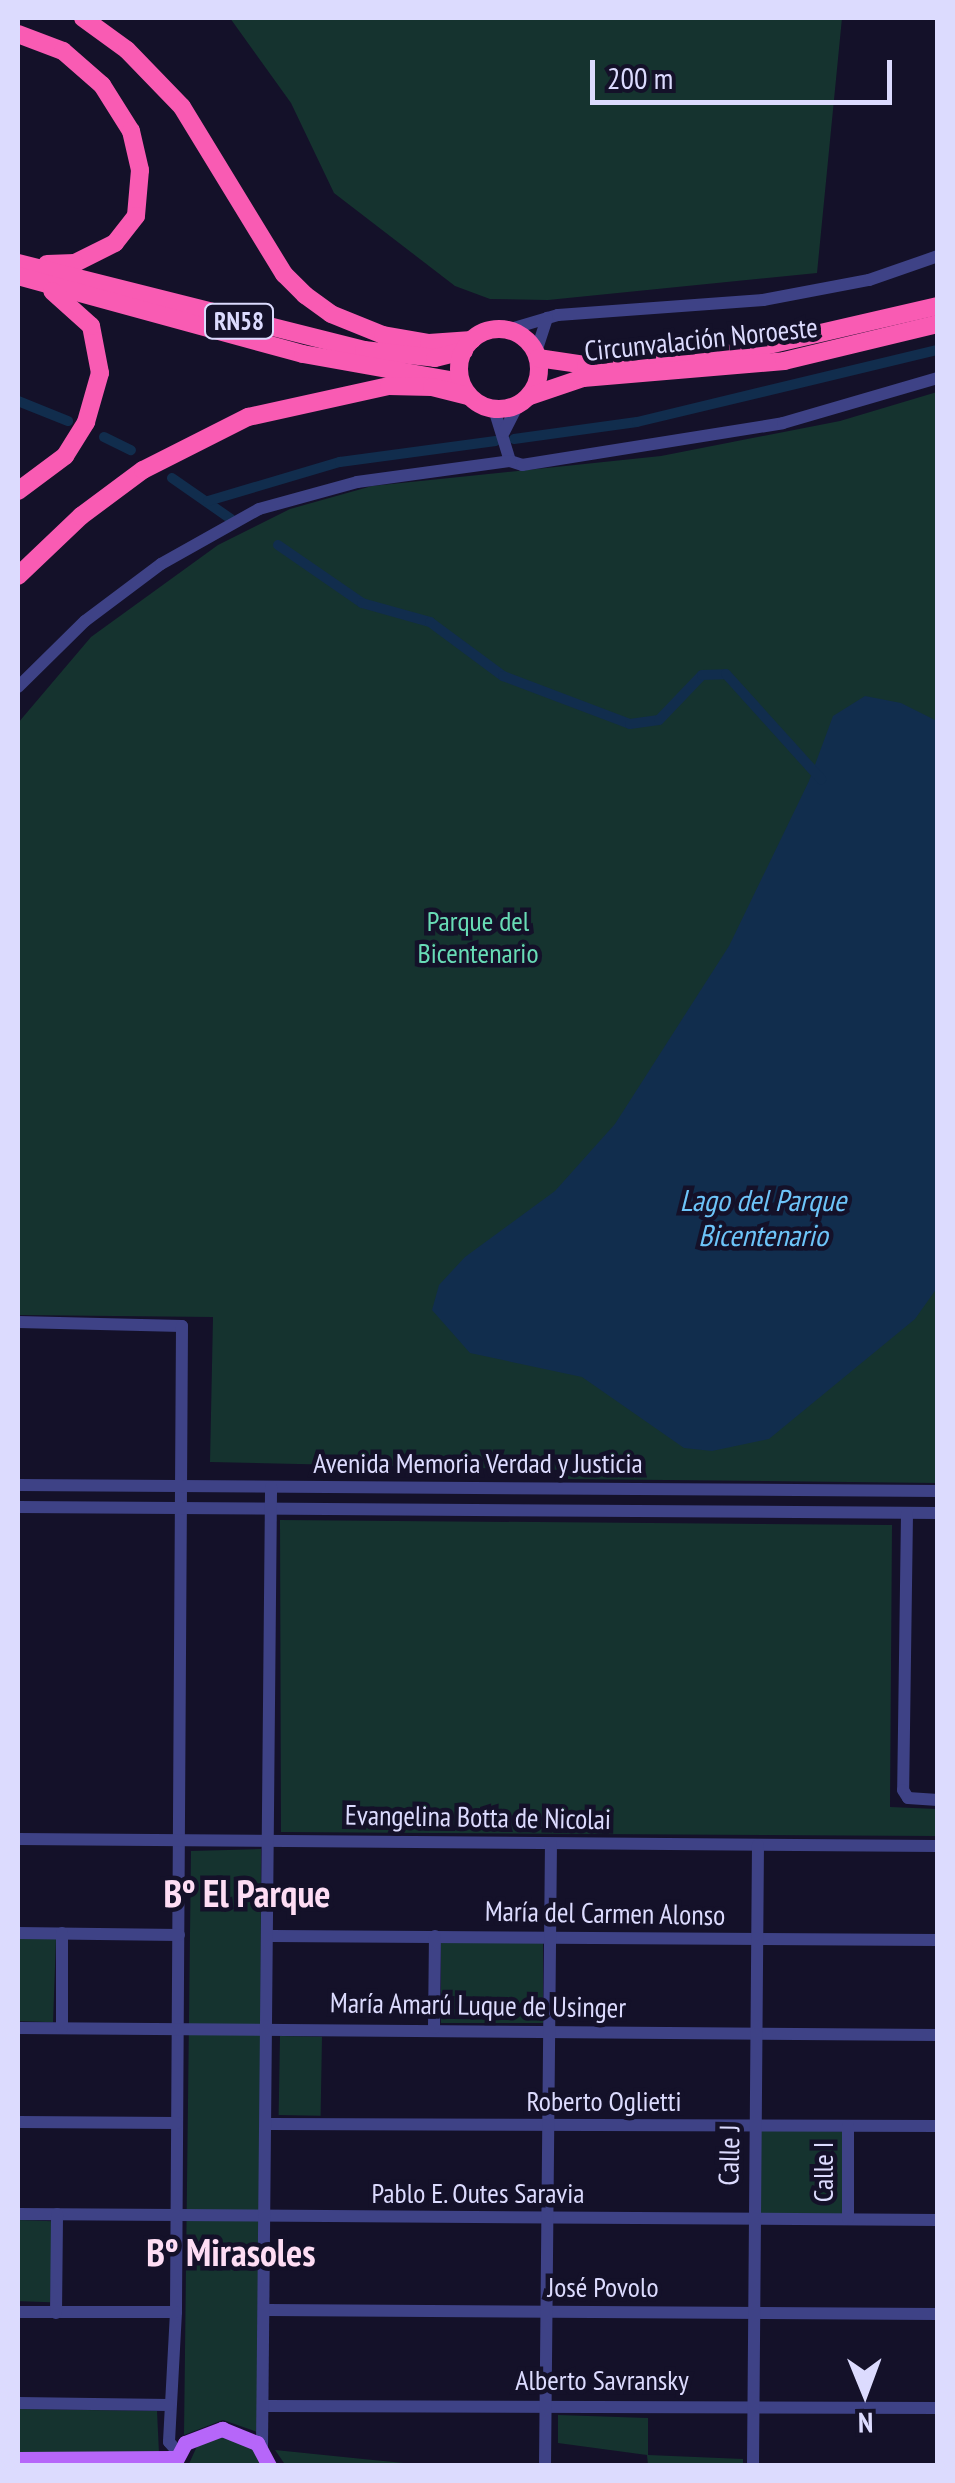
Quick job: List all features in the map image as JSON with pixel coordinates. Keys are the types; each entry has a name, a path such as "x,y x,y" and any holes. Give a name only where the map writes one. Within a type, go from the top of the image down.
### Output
{"highway":[{"path":"18,576 81,516 143,470 248,417 389,386 466,391 468,345 383,335 331,314 305,295 284,274 182,107 127,50 83,18"},
{"path":"18,34 77,60 114,100 136,147 141,195 127,230 96,255 75,263 18,263"},
{"name":"RN58","path":"18,263 364,350 434,358 507,330"},
{"path":"18,490 65,456 86,422 100,373 100,350 83,314 24,277"},
{"name":"RN58","path":"24,277 303,354 434,375 494,409"},
{"name":"Circunvalación Noroeste","path":"537,355 586,365 734,354 938,306"},
{"name":"Circunvalación Noroeste","path":"524,401 583,378 784,362 938,324"},
{"path":"494,409 524,401 537,355 507,330"}],"main road":[{"path":"18,2460 174,2458 222,2429 270,2459"}],"street":[{"path":"507,330 549,317 734,305 869,280 938,256"},
{"path":"537,355 539,327 549,317"},
{"path":"18,687 86,621 161,564 260,509 357,482 510,461 562,461 714,437 938,378"},
{"path":"504,432 524,401"},
{"path":"494,409 510,461"},
{"path":"18,1322 182,1326 176,2312 169,2405 169,2442 174,2458"},
{"name":"Avenida Memoria Verdad y Justicia","path":"18,1485 938,1491"},
{"path":"270,2459 266,2406 272,1936 271,1487"},
{"name":"Avenida Memoria Verdad y Justicia","path":"18,1507 938,1513"},
{"path":"906,1514 903,1790 908,1798 938,1800"},
{"name":"Evangelina Botta de Nicolai","path":"18,1839 938,1846"},
{"path":"545,2466 552,1844"},
{"name":"Calle J","path":"753,2466 758,1845"},
{"path":"18,1933 179,1935"},
{"path":"62,1933 62,2028"},
{"name":"María del Carmen Alonso","path":"272,1936 938,1940"},
{"path":"434,2028 435,1936"},
{"name":"María Amarú Luque de Usinger","path":"18,2028 434,2028 938,2036"},
{"path":"18,2122 177,2123"},
{"name":"Roberto Oglietti","path":"270,2124 938,2126"},
{"name":"Calle I","path":"848,2126 848,2219"},
{"name":"Pablo E. Outes Saravia","path":"18,2214 938,2220"},
{"path":"56,2312 57,2214"},
{"name":"José Povolo","path":"268,2310 938,2314"},
{"path":"18,2312 176,2312"},
{"path":"18,2403 169,2405"},
{"name":"Alberto Savransky","path":"266,2406 938,2408"}],"green space":[{"path":"230,18 842,18 817,273 548,300 490,299 455,286 334,193 291,103"},
{"name":"Parque del Bicentenario","path":"937,392 937,1483 568,1479 567,1470 210,1462 213,1317 18,1315 18,723 91,637 218,545 290,509 372,486 661,456 840,421"},
{"path":"280,1520 892,1525 890,1807 937,1809 937,1836 281,1832"},
{"path":"261,1849 260,2433 223,2420 184,2435 191,1851"},
{"path":"18,1937 56,1938 53,2022 18,2021"},
{"path":"441,1942 543,1942 543,2023 441,2023"},
{"path":"280,2036 322,2037 321,2116 279,2115"},
{"path":"758,2130 844,2132 843,2215 757,2214"},
{"path":"18,2220 53,2221 50,2302 18,2301"},
{"path":"18,2409 157,2411 159,2453 18,2466"},
{"path":"558,2415 648,2418 648,2455 743,2459 743,2465 648,2465 647,2455 558,2443"},
{"path":"219,2433 252,2445 262,2466 188,2466 198,2444"},
{"path":"275,2450 424,2465 284,2463"}],"water":[{"name":"Lago del Parque Bicentenario","path":"865,696 901,703 937,721 937,1288 915,1319 769,1439 712,1451 684,1448 582,1377 470,1353 432,1310 439,1285 465,1257 555,1191 615,1124 729,946 809,781 833,716"}],"waterway":[{"path":"514,439 637,422 938,350"},
{"path":"18,401 68,421"},
{"path":"104,437 131,450"},
{"path":"208,501 340,462 496,441"},
{"path":"172,478 231,519"},
{"path":"278,545 362,603 430,622 503,676 630,724 659,720 702,675 726,674 821,779"}],"district":[{"name":"Bº El Parque","path":"247,1893"},
{"name":"Bº Mirasoles","path":"231,2252"}]}
